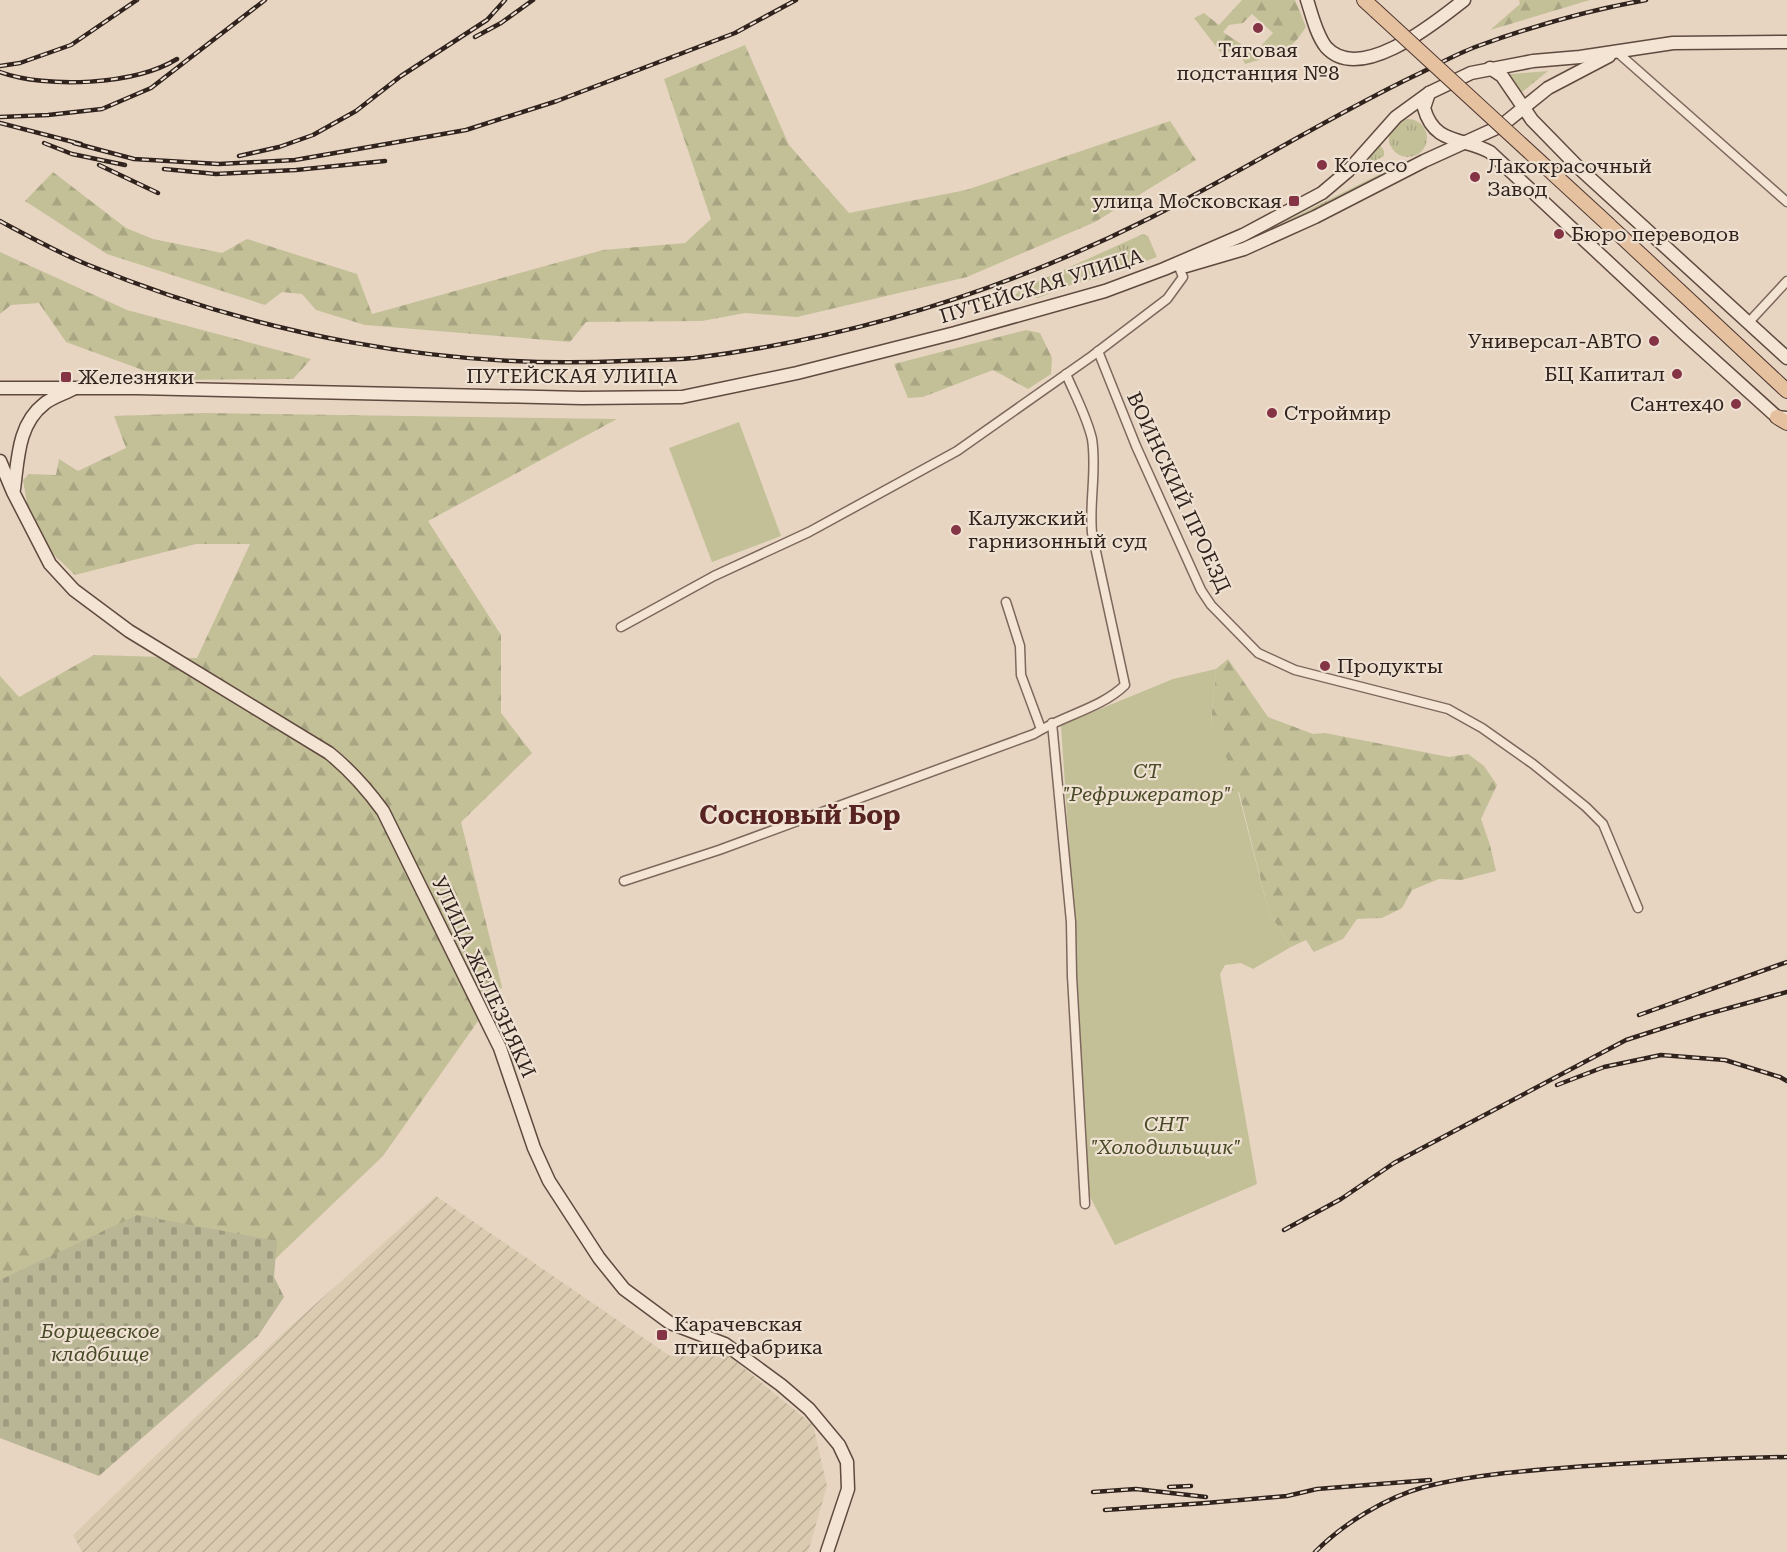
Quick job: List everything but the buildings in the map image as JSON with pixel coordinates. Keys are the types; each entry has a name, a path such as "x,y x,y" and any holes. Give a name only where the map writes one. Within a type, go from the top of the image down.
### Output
{"main road":[{"path":"1364,0 1787,391"}],"street":[{"path":"1306,0 1320,38 1334,54 1345,59 1356,60 1411,39 1464,0"},
{"path":"1442,18 1450,0"},
{"name":"ПУТЕЙСКАЯ УЛИЦА","path":"0,388 77,387 582,398 682,397 797,372 955,333 1105,291 1164,269 1243,235 1322,193 1348,171 1396,117 1429,93 1471,73 1533,61 1673,43 1785,43"},
{"path":"1617,52 1787,202"},
{"name":"ПУТЕЙСКАЯ УЛИЦА","path":"1164,269 1227,255 1315,217 1424,161 1501,126 1548,88 1617,52"},
{"path":"1490,68 1502,76 1532,120 1579,168 1787,358"},
{"path":"1429,93 1424,108 1432,127 1452,140 1467,142 1490,152 1784,419"},
{"path":"621,627 714,576 809,532 957,451 1098,351 1167,298 1183,277 1179,267"},
{"path":"1749,322 1787,281"},
{"name":"ВОИНСКИЙ ПРОЕЗД","path":"1098,351 1136,446 1201,590 1211,605 1258,653 1295,670 1448,710 1482,728 1533,764 1586,807 1602,824 1638,908"},
{"path":"624,880 719,850 1023,738 1112,697 1125,685 1092,533 1090,518 1093,477 1092,439 1066,374"},
{"path":"13,492 20,445 26,424 46,402 77,387"},
{"name":"УЛИЦА ЖЕЛЕЗНЯКИ","path":"0,461 13,492 50,564 74,590 129,631 330,753 369,792 383,811 500,1048 534,1148 549,1181 599,1258 624,1289 670,1323 724,1344 781,1385 809,1409 839,1445 847,1462 848,1489 827,1552"},
{"path":"1005,602 1020,646 1022,675 1041,729"},
{"path":"1052,723 1071,922 1085,1204"}],"shaded area":[{"path":"436,1196 670,1356 718,1347 813,1425 827,1486 808,1552 82,1552 73,1535 281,1335"}],"green space":[{"path":"1242,0 1295,0 1306,27 1286,50 1270,58 1260,47 1273,33 1252,14 1243,23 1229,25 1223,32 1259,56 1259,60 1245,64 1234,50 1222,54 1194,18 1204,13 1219,25"},
{"path":"1519,0 1590,0 1490,30 1520,4"},
{"path":"745,45 789,145 849,213 966,190 1170,121 1196,160 1095,222 967,277 797,317 745,313 702,321 586,322 570,342 365,325 316,310 302,294 282,292 265,305 107,254 25,201 53,172 126,228 153,239 222,253 247,239 357,274 372,314 603,250 685,243 711,219 664,79"},
{"path":"1548,71 1522,92 1509,74 1512,74"},
{"path":"1408,119 1421,125 1427,138 1421,151 1408,157 1395,151 1389,138 1395,125"},
{"path":"1380,145 1384,156 1363,167"},
{"path":"1398,165 1401,167 1256,239 1248,240"},
{"path":"1143,234 1148,236 1157,257 1097,279 1078,282 1038,298 1012,298 1021,289"},
{"path":"0,252 127,310 311,359 293,379 170,380 66,342 39,303 11,305 0,314"},
{"path":"1026,330 1040,333 1052,358 1051,374 1028,389 993,370 923,397 908,398 894,364"},
{"path":"205,413 617,419 428,521 501,635 501,713 532,753 461,822 502,987 383,1156 130,1398 0,1344 0,676 19,697 94,655 197,658 250,544 196,544 75,575 52,553 28,509 23,480 29,474 56,475 59,459 78,471 126,448 114,416"},
{"path":"739,422 781,536 712,562 669,448"},
{"path":"1228,659 1268,717 1313,734 1325,733 1449,757 1468,754 1484,766 1497,785 1481,819 1496,871 1461,880 1439,879 1412,890 1402,908 1382,918 1357,919 1343,939 1314,952 1306,940 1291,947 1269,913 1239,792 1230,795 1211,723 1216,669"},
{"name":"СНТ \"Холодильщик\"","path":"1216,669 1211,723 1231,768 1230,794 1238,792 1269,913 1291,947 1253,969 1241,963 1225,965 1220,974 1257,1184 1115,1245 1087,1191 1076,951 1061,725 1173,679"},
{"name":"Борщевское кладбище","path":"137,1215 277,1241 274,1277 284,1297 258,1336 99,1476 0,1438 0,1280"}],"railway":[{"path":"0,66 20,63 71,45 137,0"},
{"path":"0,117 102,109 151,88 265,0"},
{"path":"239,156 279,147 313,135 356,111 401,76 487,20 505,0"},
{"path":"475,37 501,23 533,0"},
{"path":"74,143 134,159 219,164 295,160 466,130 557,101 735,33 796,0"},
{"path":"0,221 75,259 150,289 283,328 350,342 418,353 487,359 555,362 694,358 813,338 872,324 929,307 1043,267 1152,217 1348,110 1462,53 1561,19 1646,0"},
{"path":"0,72 42,81 90,82 138,74 159,68 177,59"},
{"path":"0,123 81,144"},
{"path":"44,143 72,154 125,165"},
{"path":"164,169 216,174 296,170 385,161"},
{"path":"99,165 158,193"},
{"path":"1639,1015 1787,962"},
{"path":"1284,1230 1341,1199 1394,1163 1626,1040 1787,992"},
{"path":"1557,1085 1604,1067 1661,1055 1725,1060 1787,1081"},
{"path":"1315,1552 1339,1531 1380,1505 1409,1492 1443,1483 1505,1473 1587,1466 1787,1457"},
{"path":"1105,1510 1287,1496 1317,1489 1430,1480"},
{"path":"1169,1487 1191,1486"},
{"path":"1093,1492 1136,1489 1206,1497"}],"place":[{"name":"Тяговая подстанция №8","path":"1258,28"},
{"name":"Колесо","path":"1322,165"},
{"name":"Лакокрасочный Завод","path":"1475,177"},
{"name":"улица Московская","path":"1294,201"},
{"name":"Бюро переводов","path":"1559,234"},
{"name":"Универсал-АВТО","path":"1654,341"},
{"name":"БЦ Капитал","path":"1677,374"},
{"name":"Железняки","path":"66,377"},
{"name":"Сантех40","path":"1736,404"},
{"name":"Строймир","path":"1272,413"},
{"name":"Калужский гарнизонный суд","path":"956,530"},
{"name":"Продукты","path":"1325,666"},
{"name":"Карачевская птицефабрика","path":"662,1335"}],"district":[{"name":"Сосновый Бор","path":"800,815"}],"park label":[{"name":"СТ \"Рефрижератор\"","path":"1147,782"}]}
